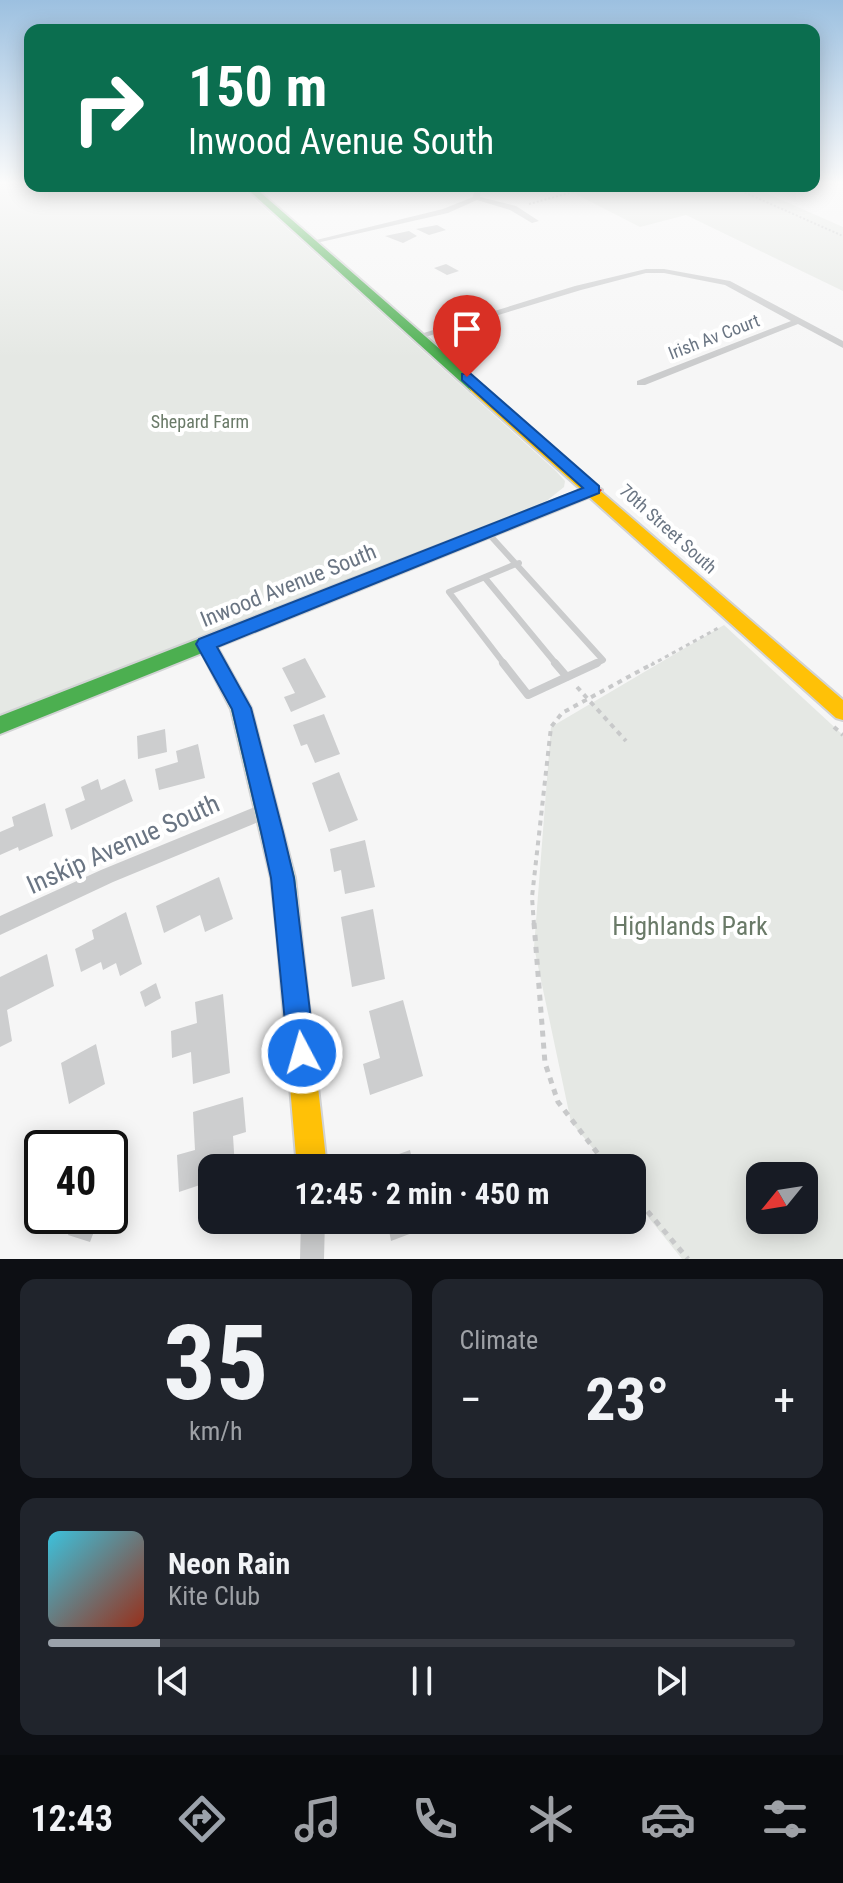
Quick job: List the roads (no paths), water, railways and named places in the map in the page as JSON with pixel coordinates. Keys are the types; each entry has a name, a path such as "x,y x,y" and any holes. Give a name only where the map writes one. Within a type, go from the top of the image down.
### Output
{"main road":[{"name":"70th Street South","path":"309,240 843,712"},
{"name":"Inwood Avenue South","path":"0,725 594,490"},
{"path":"206,644 241,708 283,878 311,1154"}],"street":[{"path":"312,242 322,240"},
{"path":"419,336 646,271 727,283 843,345"},
{"name":"Irish Av Court","path":"641,383 798,321"},
{"name":"Inskip Avenue South","path":"0,926 107,876 267,810"},
{"path":"312,1259 313,1234"}],"lane":[{"path":"487,532 519,563 603,660 528,695 449,592 519,563"},
{"path":"485,578 567,677"}],"park label":[{"name":"Shepard Farm","path":"200,422"},
{"name":"Highlands Park","path":"690,926"}]}
